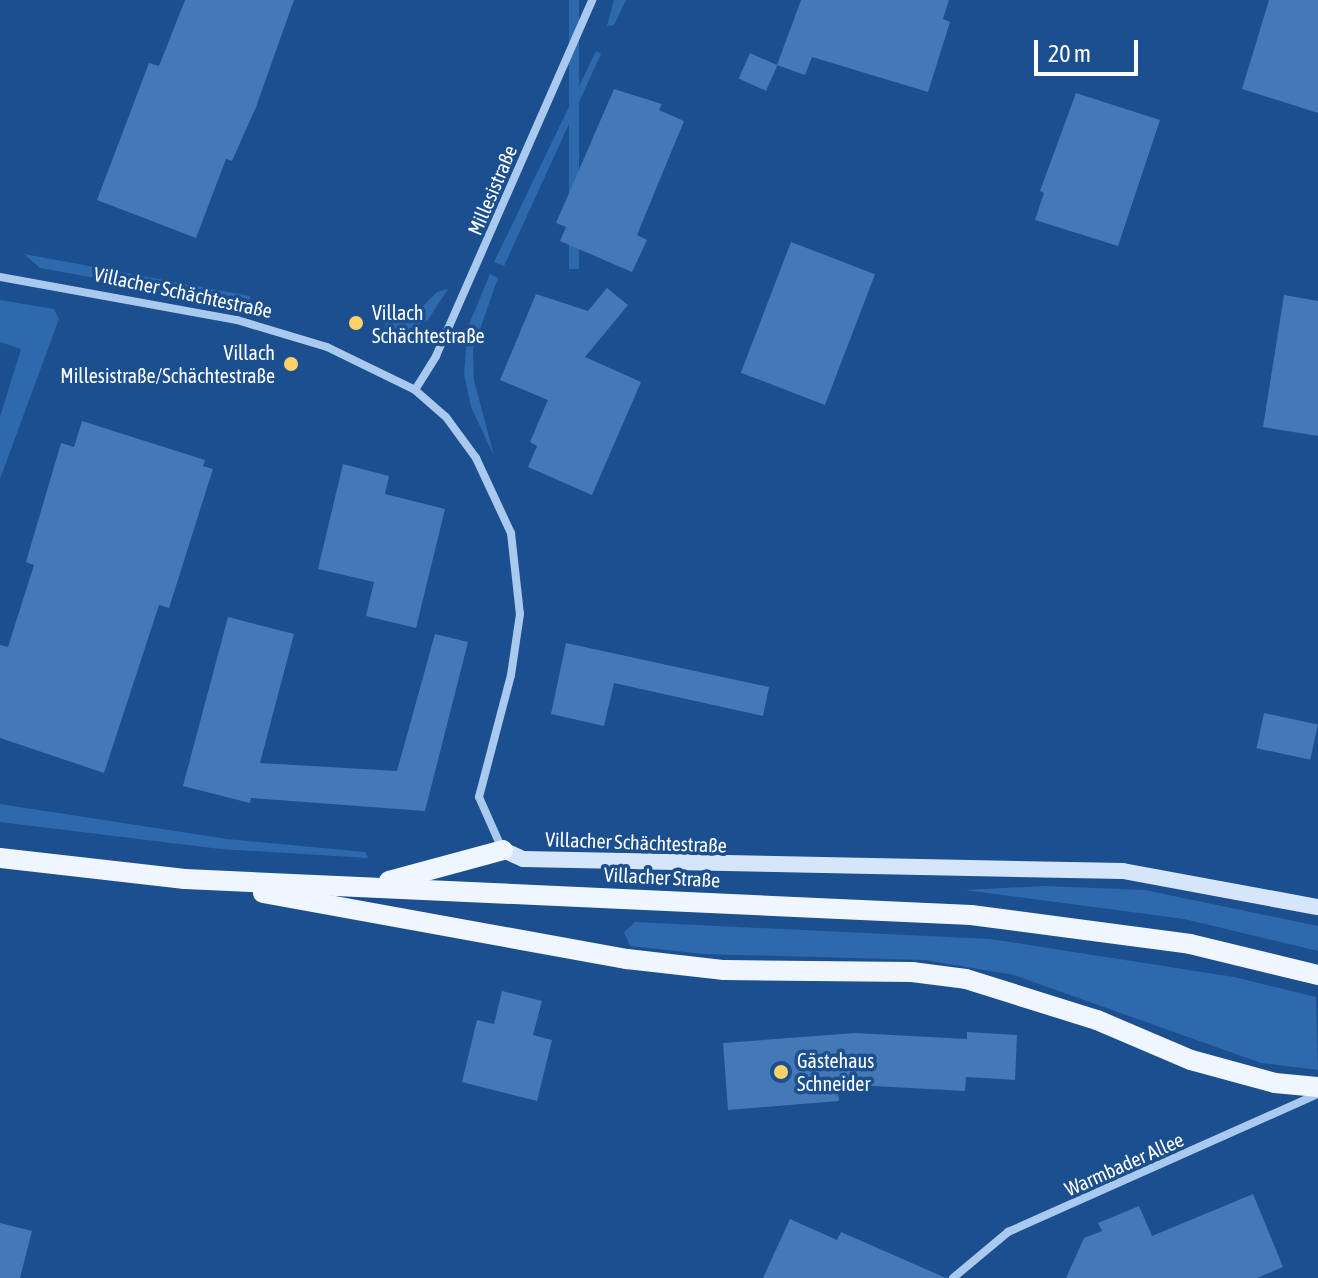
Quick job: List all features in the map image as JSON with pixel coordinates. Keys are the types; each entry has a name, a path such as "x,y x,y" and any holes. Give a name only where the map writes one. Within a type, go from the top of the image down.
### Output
{"main road":[{"path":"353,887 454,866 503,850"},
{"name":"Villacher Straße","path":"0,858 185,879 971,915 1190,944 1318,975"},
{"path":"185,879 627,959 724,970 912,972 966,979 1097,1020 1191,1060 1275,1083 1318,1087"}],"street":[{"name":"Millesistraße","path":"415,390 436,356 592,0"},
{"name":"Villacher Schächtestraße","path":"0,277 237,320 327,347 415,390 446,417 476,458 511,533 520,614 511,675 479,797 503,850 538,859 1123,871 1318,907"},
{"name":"Warmbader Allee","path":"953,1278 1008,1232 1318,1094"}],"shaded area":[{"path":"569,0 579,0 579,269 569,269"},
{"path":"614,0 626,0 614,25 607,26"},
{"path":"596,51 601,54 504,266 494,262"},
{"path":"24,254 250,296 249,306 40,268"},
{"path":"490,274 498,278 473,349 474,380 494,456 471,407 464,374 468,327"},
{"path":"448,289 428,320 405,331 384,330 386,322 409,320 437,292"},
{"path":"0,300 54,309 59,319 0,479 0,417 21,349 0,342"},
{"path":"0,804 227,839 365,852 368,858 220,849 0,822"},
{"path":"1045,886 1145,890 1318,926 1318,951 1184,919 965,890"},
{"path":"635,922 990,939 1234,977 1316,997 1318,1070 1261,1063 1014,975 925,960 703,954 630,946 624,932"}],"building":[{"path":"185,0 294,0 256,107 232,161 226,159 196,238 97,200 149,63 159,66"},
{"path":"801,0 949,0 943,19 950,22 928,92 812,57 805,75 777,65"},
{"path":"1269,0 1318,0 1318,113 1242,89"},
{"path":"750,53 777,65 766,91 739,79"},
{"path":"614,89 662,104 659,110 684,121 637,235 647,240 632,272 560,241 566,227 556,223"},
{"path":"1076,93 1160,120 1118,246 1035,220 1044,193 1040,191"},
{"path":"791,242 875,274 825,405 741,373"},
{"path":"607,288 628,305 585,357 641,382 592,495 528,467 537,446 530,442 548,400 500,380 536,294 588,311"},
{"path":"1284,295 1318,301 1318,436 1263,427"},
{"path":"82,421 205,460 203,466 213,469 169,608 159,605 104,773 0,738 0,645 8,647 34,565 26,562 61,443 74,447"},
{"path":"343,464 389,476 385,494 445,509 416,628 366,616 374,582 318,569"},
{"path":"228,617 294,634 260,763 397,771 435,634 468,642 425,811 251,798 250,803 183,786"},
{"path":"566,643 769,687 763,716 614,683 604,726 551,714"},
{"path":"1264,713 1318,724 1310,760 1257,748"},
{"path":"502,991 542,1001 533,1035 552,1040 537,1101 462,1082 477,1020 494,1024"},
{"path":"967,1032 1017,1035 1015,1080 966,1077 965,1091 837,1084 839,1101 728,1110 723,1043 855,1033 967,1039"},
{"path":"1253,1194 1283,1267 1257,1278 1066,1278 1084,1238 1102,1231 1098,1223 1139,1206 1152,1236"},
{"path":"790,1219 837,1240 841,1232 946,1278 763,1278"},
{"path":"0,1223 32,1231 20,1278 0,1278"}],"place":[{"name":"Villach Schächtestraße","path":"356,323"},
{"name":"Villach Millesistraße/Schächtestraße","path":"291,364"},
{"name":"Gästehaus Schneider","path":"781,1072"}]}
